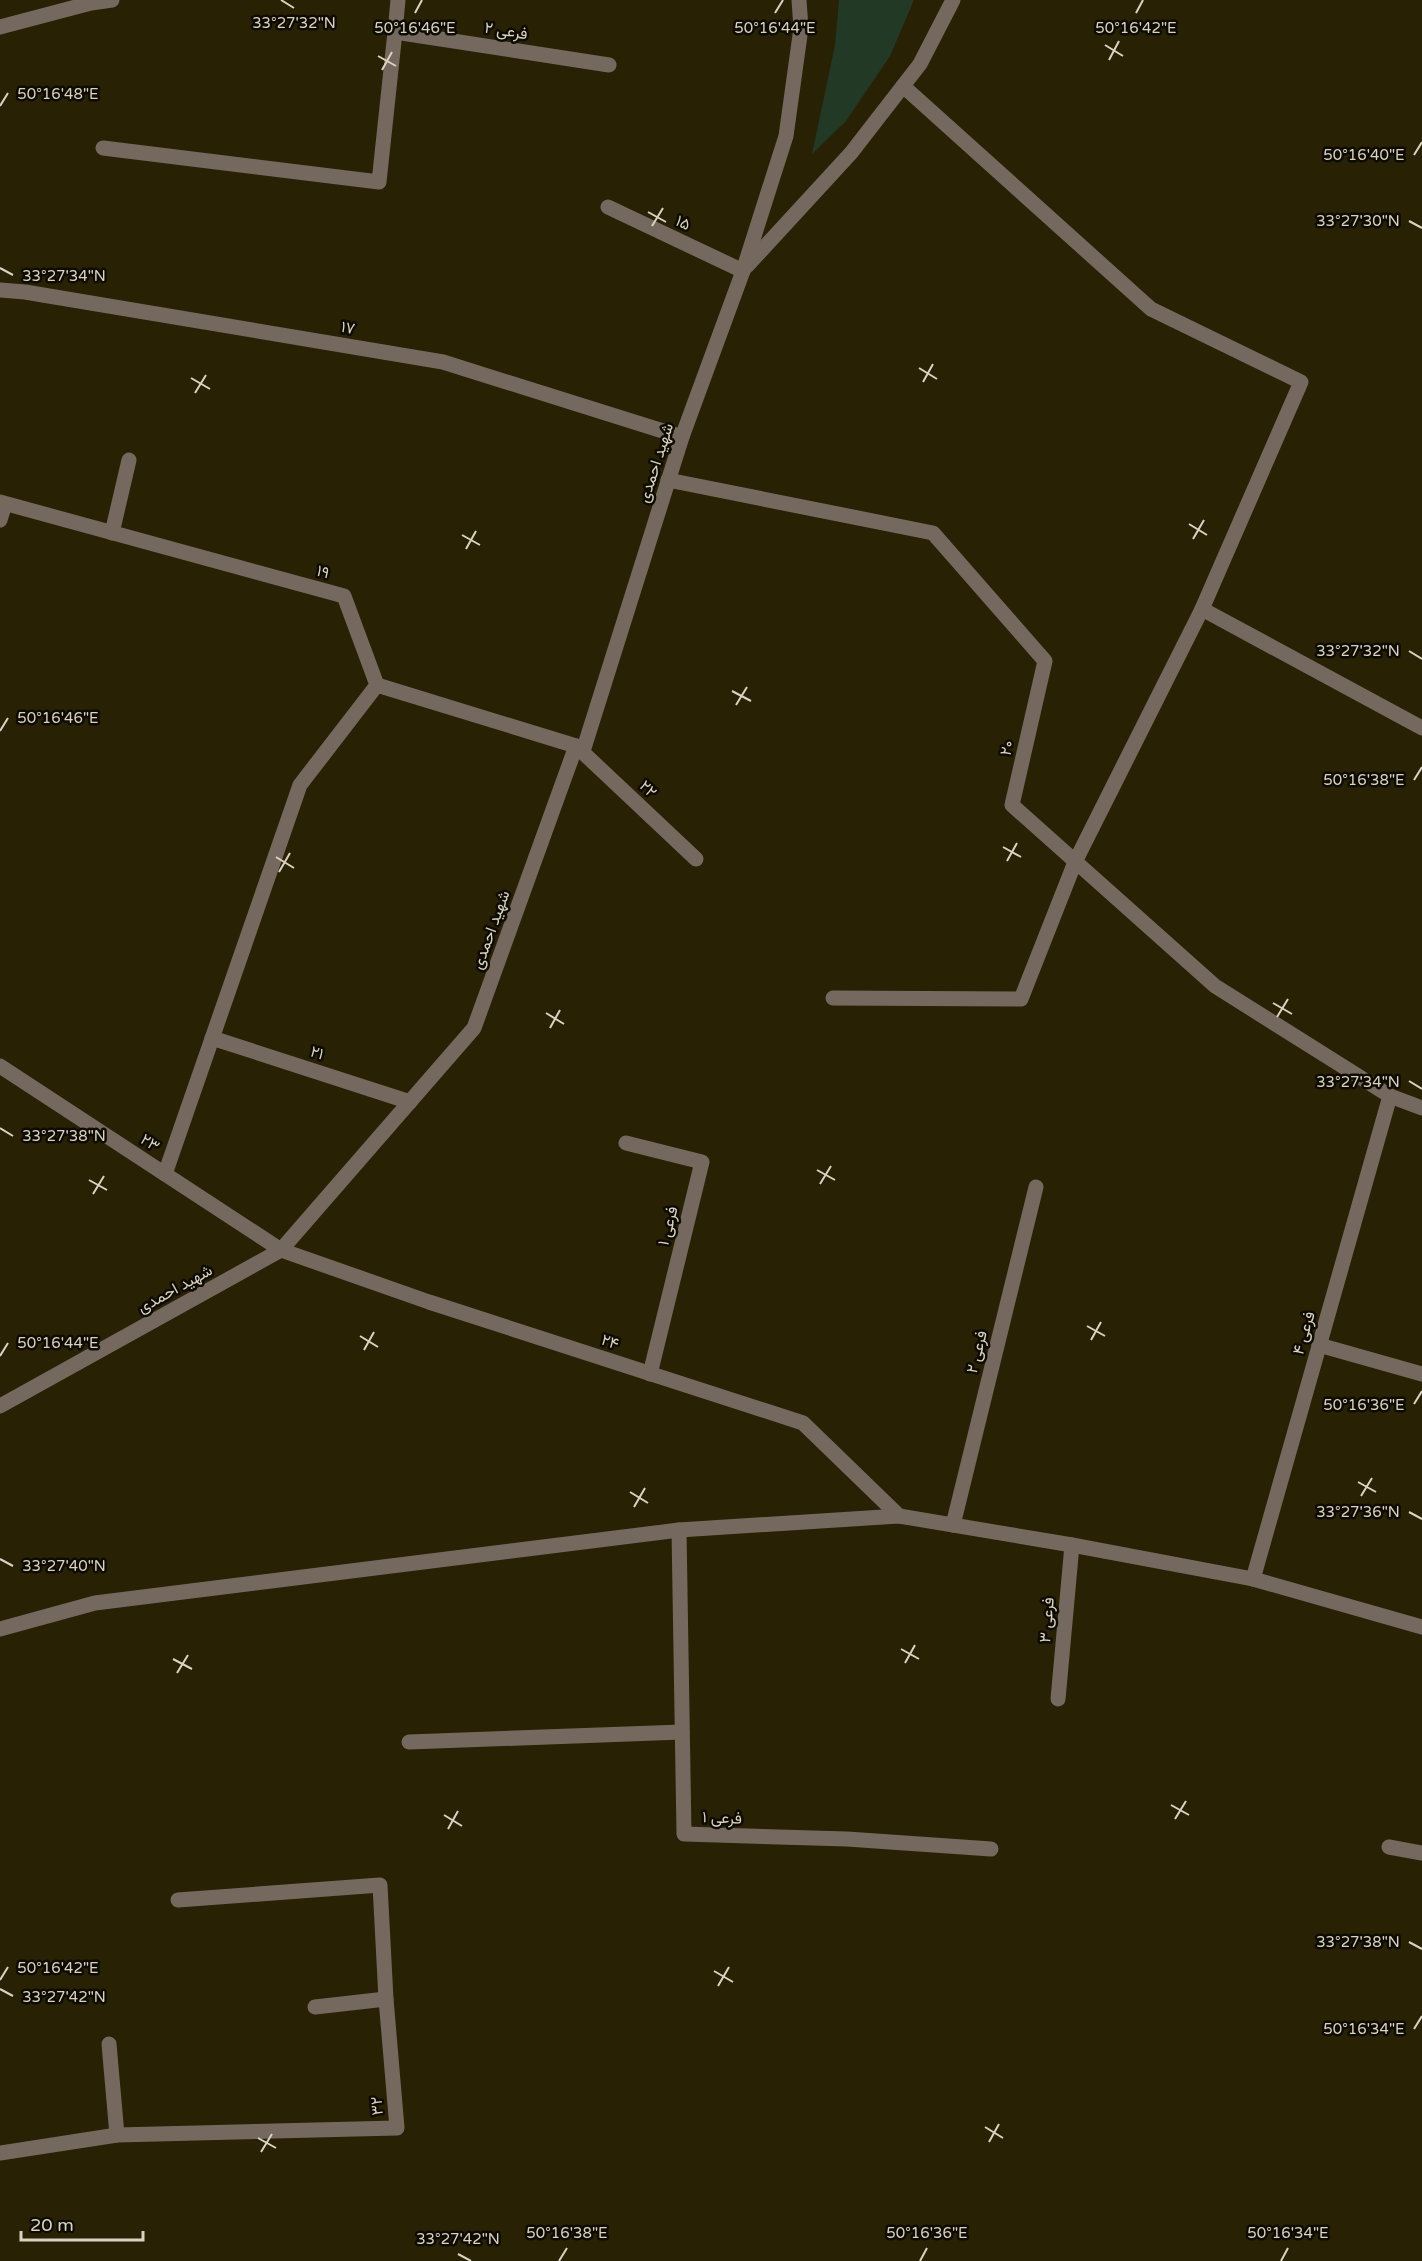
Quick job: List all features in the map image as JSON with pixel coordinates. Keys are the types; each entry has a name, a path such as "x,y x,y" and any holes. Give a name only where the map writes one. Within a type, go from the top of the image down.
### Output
{"street":[{"path":"0,27 91,3 112,0"},
{"path":"104,148 380,182 398,0"},
{"name":"شهید احمدی","path":"0,1407 281,1250 474,1028 576,746 584,748 682,437 743,271 786,136 801,28 799,0"},
{"name":"شهید احمدی","path":"743,271 851,153 903,86 920,64 953,0"},
{"name":"فرعی ۲","path":"395,32 609,65"},
{"path":"833,998 1021,999 1075,862 1202,609 1301,382 1151,309 903,86"},
{"name":"۱۵","path":"608,207 743,271"},
{"name":"۱۷","path":"0,290 26,292 443,362 682,437"},
{"path":"112,533 129,460"},
{"name":"۲۰","path":"668,480 933,533 1044,661 1012,806 1215,986 1390,1096 1422,1108"},
{"path":"0,520 2,503"},
{"name":"۱۹","path":"2,503 344,596 377,685"},
{"path":"1202,609 1422,728"},
{"path":"165,1174 300,785 377,685 576,746"},
{"name":"۲۲","path":"576,746 696,859"},
{"name":"۲۱","path":"212,1038 410,1102"},
{"name":"۲۳","path":"0,1066 281,1250"},
{"name":"فرعی ۴","path":"1253,1580 1390,1096"},
{"name":"فرعی ۱","path":"626,1143 702,1162 650,1374"},
{"name":"فرعی ۲","path":"953,1525 1036,1187"},
{"name":"۲۴","path":"281,1250 429,1302 803,1424 900,1516"},
{"path":"1319,1345 1422,1374"},
{"path":"0,1629 95,1604 679,1530 900,1516 1072,1545 1253,1580 1422,1627"},
{"name":"فرعی ۱","path":"679,1530 684,1834 847,1839 991,1849"},
{"name":"فرعی ۳","path":"1058,1700 1072,1545"},
{"path":"409,1742 682,1732"},
{"path":"1389,1847 1422,1854"},
{"name":"۳۲","path":"0,2152 117,2135 397,2128 386,1999 380,1885 178,1900"},
{"path":"315,2007 386,1999"},
{"path":"109,2044 117,2135"}],"green space":[{"path":"839,0 914,0 890,56 846,121 812,154 835,45"}]}
